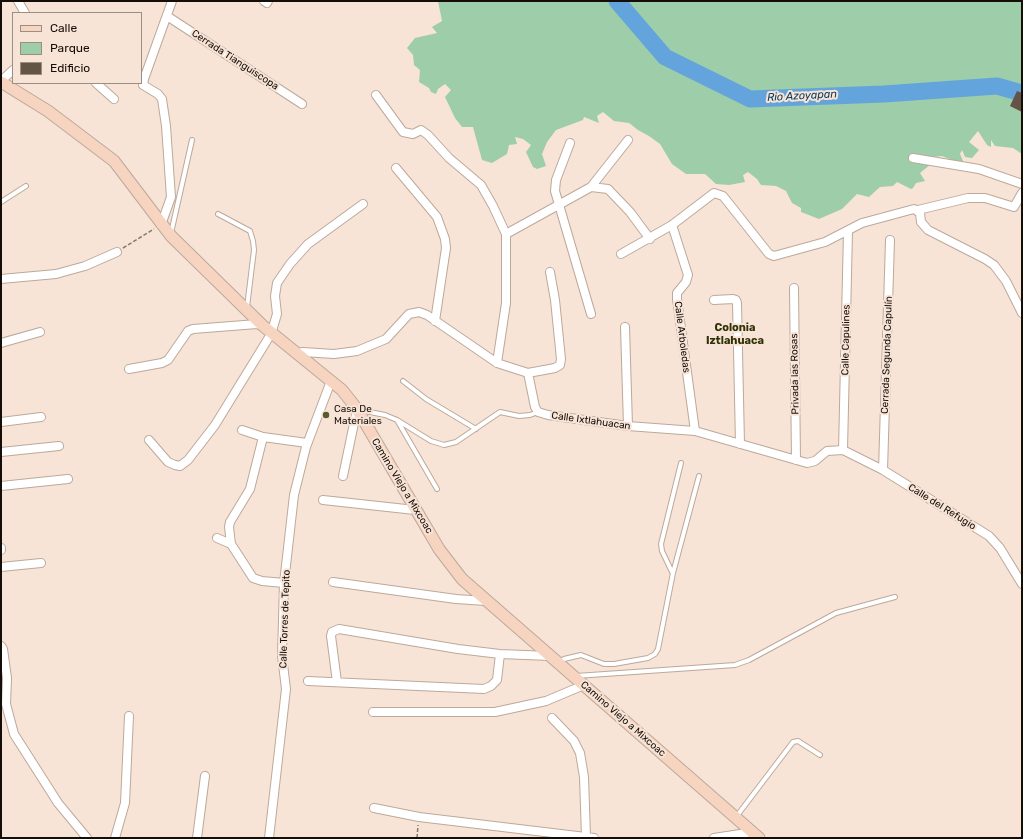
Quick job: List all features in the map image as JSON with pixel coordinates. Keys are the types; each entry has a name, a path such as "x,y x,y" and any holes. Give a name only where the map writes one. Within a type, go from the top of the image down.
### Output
{"main road":[{"name":"Camino Viejo a Mixcoac","path":"1,81 48,111 114,161 141,194 170,236 262,326 342,390 357,409 415,510 439,548 462,579 756,835"}],"street":[{"path":"18,1 24,12"},
{"path":"161,225 171,197 169,152 162,99 158,94 143,85 143,74 172,1"},
{"path":"264,1 267,3 268,1"},
{"name":"Cerrada Tianguiscopa","path":"167,16 302,104"},
{"path":"1,81 12,71"},
{"path":"97,84 114,99"},
{"path":"376,95 403,132 412,134 421,130 481,185 506,234 506,304 497,363"},
{"path":"506,234 559,203 591,187 628,140"},
{"path":"570,143 556,180 555,191 591,314"},
{"path":"913,158 979,169 1022,184"},
{"path":"396,168 437,217 445,239 446,248 435,321"},
{"path":"591,187 608,189 630,212 650,239"},
{"path":"621,254 650,239 672,225 711,194 718,193 723,196 769,254 774,256 825,242 862,223 914,209 918,210 968,198 985,198 1014,208 1022,193"},
{"path":"149,440 168,462 180,466 188,460 215,426 271,334 277,314 275,296 277,283 290,264 308,244 363,204"},
{"path":"918,210 920,213 921,222 928,230 994,265 1006,281 1022,313"},
{"name":"Calle Arboledas","path":"672,225 688,275 686,282 677,293 677,300 695,431"},
{"name":"Calle Capulines","path":"843,450 848,231"},
{"name":"Cerrada Segunda Capulín","path":"883,470 890,240"},
{"path":"1,280 56,274 85,266 117,252"},
{"path":"296,354 340,354 358,351 386,339 409,314 415,312 422,313 435,321 497,363 528,373 555,368 560,365 561,359 555,300 550,272"},
{"name":"Privada las Rosas","path":"794,288 796,460"},
{"path":"714,300 732,299 736,300 737,303 740,444"},
{"path":"129,368 162,363 168,360 188,331 193,329 257,324 262,326"},
{"path":"625,326 628,426"},
{"path":"1,343 40,332"},
{"name":"Calle Ixtlahuacan","path":"528,373 531,391 538,412 548,415 628,426 695,431 811,463 827,451 843,450"},
{"name":"Calle Torres de Tepito","path":"269,838 286,689 282,656 284,583 294,495 307,443 331,381"},
{"path":"343,476 357,409"},
{"path":"1,422 41,417"},
{"path":"242,430 264,436 307,443"},
{"path":"264,436 250,489 230,522 229,528 231,544 253,578 262,581 284,583"},
{"path":"1,452 59,446"},
{"name":"Calle del Refugio","path":"843,450 883,470 989,536 1000,548 1022,584"},
{"path":"1,486 68,478"},
{"path":"323,500 415,510"},
{"path":"217,538 231,544"},
{"path":"1,567 41,563"},
{"path":"333,582 456,599 486,601"},
{"path":"337,682 331,640 332,632 339,629 458,649 500,654 550,656"},
{"path":"1,646 3,649 6,678 6,704 14,734 58,803 87,838"},
{"path":"308,681 484,689 491,686 497,680 500,654"},
{"path":"373,712 495,712 546,701 584,685"},
{"path":"116,838 124,803 129,716"},
{"path":"552,718 574,741 580,753 584,777 581,837"},
{"path":"197,838 205,776"},
{"path":"374,808 517,834 594,838"},
{"path":"714,838 756,835"}],"lane":[{"path":"170,236 192,140"},
{"path":"1,202 26,186"},
{"path":"218,214 250,232 253,240 254,250 246,311"},
{"path":"404,381 426,399 476,429"},
{"path":"357,409 385,415 397,420 431,441 444,445 456,442 500,412 519,416 530,415 538,412"},
{"path":"397,420 437,488"},
{"path":"673,573 662,551 661,544 681,463"},
{"path":"558,664 564,659 581,655 604,664 614,664 648,658 655,654 658,649 673,573 699,476"},
{"path":"574,677 735,665 765,651 836,613 895,597"},
{"path":"736,817 793,742 798,741 820,755"}],"path":[{"path":"117,252 161,225"},
{"path":"417,838 419,817"}],"green space":[{"path":"438,1 1022,1 1022,154 1013,148 995,146 991,140 991,147 987,145 978,131 969,142 979,150 972,158 965,157 962,150 960,154 963,161 954,161 942,156 932,157 931,164 920,173 925,181 916,183 913,188 911,189 897,182 893,186 880,187 869,197 857,194 842,209 819,219 801,212 801,208 792,203 786,191 776,186 761,185 757,179 748,172 743,175 745,182 729,185 716,184 705,174 686,174 672,164 660,144 629,123 614,121 603,112 597,116 599,123 584,117 583,120 556,130 547,142 542,154 546,166 537,169 533,167 526,152 531,145 523,139 515,137 517,144 509,145 507,154 492,163 482,160 473,127 462,127 455,118 445,97 451,90 445,84 438,89 436,94 431,92 429,88 419,82 420,70 414,65 413,55 407,48 415,38 437,33 432,27 442,21"}],"building":[{"path":"1017,91 1022,93 1022,112 1010,106"}],"waterway":[{"name":"Rio Azoyapan","path":"617,1 665,57 750,99 884,94 997,86 1022,93"}],"place":[{"name":"Casa De Materiales","path":"326,415"}],"district":[{"name":"Colonia Iztlahuaca","path":"735,334"}]}
